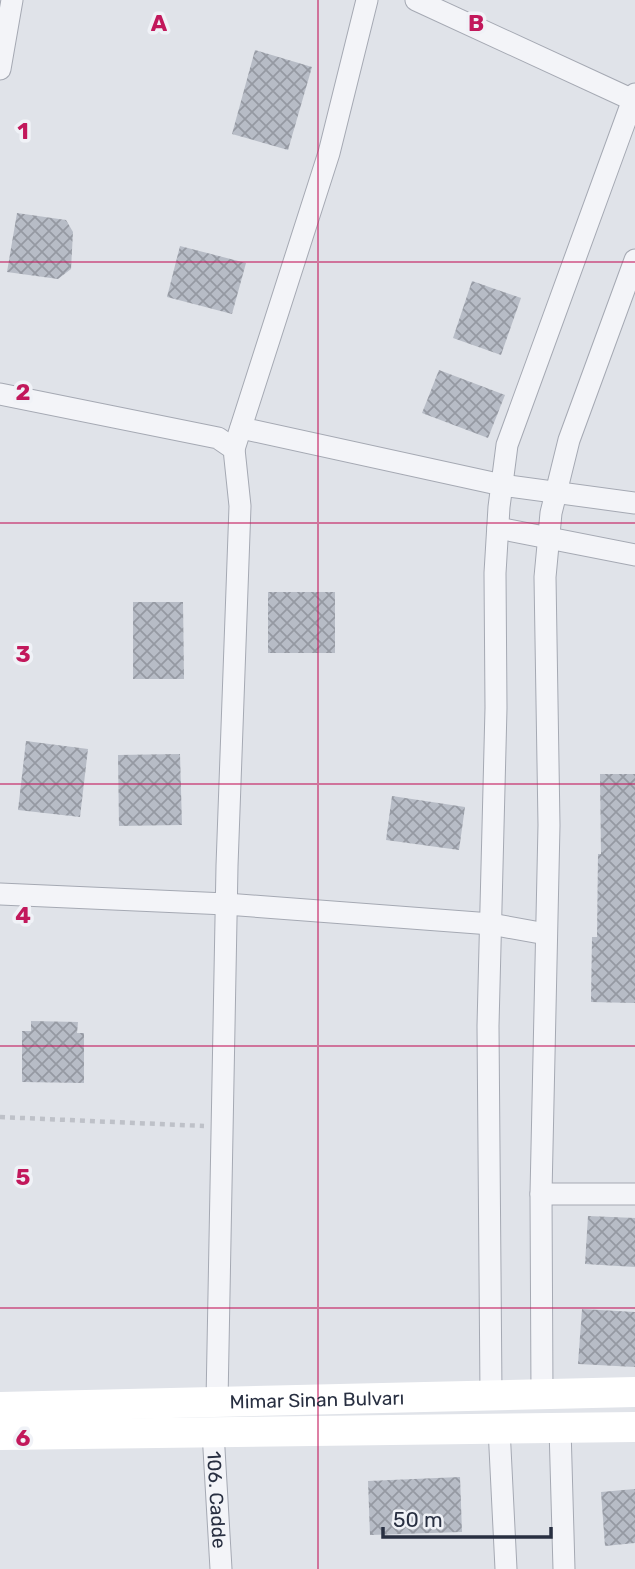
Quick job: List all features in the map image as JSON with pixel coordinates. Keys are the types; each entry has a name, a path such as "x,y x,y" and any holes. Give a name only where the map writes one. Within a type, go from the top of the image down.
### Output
{"main road":[{"name":"Mimar Sinan Bulvarı","path":"0,1407 635,1392"},
{"name":"Mimar Sinan Bulvarı","path":"0,1435 635,1427"}],"street":[{"path":"0,69 12,0"},
{"path":"217,1401 226,904 240,506 237,439 329,153 368,0"},
{"path":"416,0 634,98 507,445 502,485 495,573 496,708 488,1039 491,1394"},
{"path":"542,1393 541,1194 549,825 545,577 548,538 551,513 569,440 635,260"},
{"path":"0,394 218,438 237,439 502,485 635,503"},
{"path":"498,528 635,555"},
{"path":"0,894 226,904 491,924 546,933"},
{"path":"541,1194 635,1194"},
{"path":"560,1427 564,1569"},
{"path":"499,1428 506,1569"},
{"name":"106. Cadde","path":"213,1432 221,1569"}],"path":[{"path":"0,1117 222,1127"}],"building":[{"path":"255,50 312,67 288,150 232,134"},
{"path":"17,213 66,220 73,232 71,269 58,279 7,272"},
{"path":"180,246 246,263 232,314 167,297"},
{"path":"472,281 521,298 501,355 453,338"},
{"path":"439,370 505,395 488,438 422,413"},
{"path":"268,592 335,592 335,653 268,653"},
{"path":"133,602 183,602 184,679 133,679"},
{"path":"26,741 88,749 80,817 18,810"},
{"path":"180,754 182,825 119,826 118,755"},
{"path":"600,774 635,774 635,1003 591,1002 592,937 597,937 598,854 601,854"},
{"path":"392,796 465,807 459,850 386,840"},
{"path":"31,1021 78,1022 77,1033 84,1033 84,1083 22,1082 22,1031 31,1031"},
{"path":"588,1216 635,1218 635,1267 585,1264"},
{"path":"582,1309 635,1312 635,1367 578,1364"},
{"path":"460,1477 462,1532 370,1535 368,1481"},
{"path":"635,1489 635,1543 605,1546 601,1492"}]}
